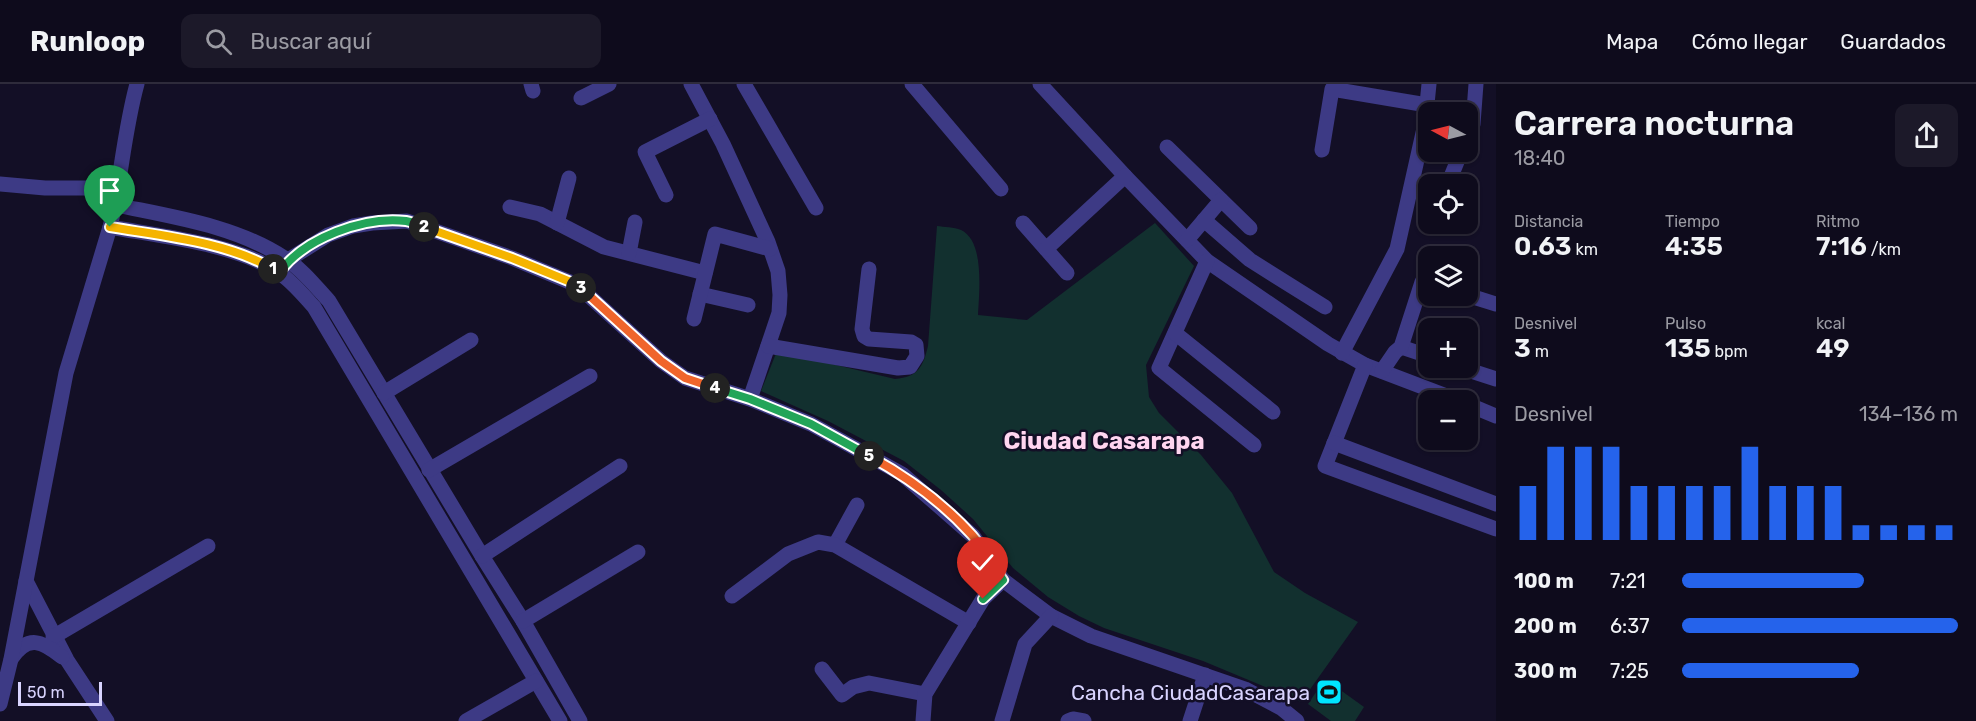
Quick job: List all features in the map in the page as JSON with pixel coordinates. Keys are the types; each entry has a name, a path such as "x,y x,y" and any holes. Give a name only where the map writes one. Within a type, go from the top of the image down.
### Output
{"street":[{"path":"0,704 11,659 66,373 116,205 126,128 137,84"},
{"path":"581,98 609,84"},
{"path":"691,84 728,155 771,249 778,272 780,313 750,399"},
{"path":"744,84 816,208"},
{"path":"912,84 1001,189"},
{"path":"1040,84 1207,261 1342,352 1365,365 1431,390"},
{"path":"1427,102 1429,84"},
{"path":"1475,102 1476,84"},
{"path":"1322,150 1332,89 1418,103"},
{"path":"666,195 645,152 710,119"},
{"path":"1167,147 1250,228"},
{"path":"1342,352 1397,249 1418,156"},
{"path":"1046,249 1125,176"},
{"path":"556,223 569,178"},
{"path":"0,184 45,188 118,188"},
{"path":"1411,189 1418,191"},
{"path":"1187,240 1221,200"},
{"path":"116,205 184,220 250,240 284,266 316,286 329,301 429,470 523,621 580,721"},
{"path":"510,207 540,214 604,247 705,273"},
{"path":"1204,220 1250,260 1325,307"},
{"path":"110,227 189,241 226,250 264,264 284,266 328,235 353,226 407,221 512,258 578,285 661,361 685,378 750,399 811,424 902,474 973,536 1003,580 1051,616 1091,636 1245,689 1281,708 1297,721"},
{"path":"629,253 635,222"},
{"path":"1023,223 1067,273"},
{"path":"694,319 715,234 771,249"},
{"path":"1207,261 1159,368 1254,445"},
{"path":"284,266 299,290 314,307 560,721"},
{"path":"768,346 898,368 910,367 917,356 916,345 911,342 869,339 864,336 862,329 868,269"},
{"path":"700,294 748,305"},
{"path":"1382,371 1401,347 1418,294"},
{"path":"1478,298 1496,304"},
{"path":"1175,333 1273,412"},
{"path":"384,393 471,340"},
{"path":"1401,347 1418,353"},
{"path":"1365,365 1325,466 1496,530"},
{"path":"1478,373 1496,379"},
{"path":"429,470 590,376"},
{"path":"1478,409 1496,416"},
{"path":"1334,443 1496,504"},
{"path":"482,556 620,466"},
{"path":"835,544 857,506"},
{"path":"732,596 788,554 818,542 835,544 969,623"},
{"path":"53,637 208,546"},
{"path":"523,621 638,552"},
{"path":"26,580 53,637 107,721"},
{"path":"923,721 925,694 983,599 1003,580"},
{"path":"1002,721 1025,644 1051,616"},
{"path":"11,659 18,648 28,643 39,642 48,645 67,660"},
{"path":"822,669 842,695 853,687 869,683 925,694"},
{"path":"1190,721 1205,675"},
{"path":"466,721 536,681"},
{"path":"1068,721 1073,719 1084,721"}],"green space":[{"path":"1155,223 1194,266 1146,365 1149,397 1159,413 1201,455 1232,493 1274,572 1305,593 1358,622 1301,702 1203,661 1104,628 1079,616 1048,597 1013,568 973,519 904,461 828,421 761,391 777,351 895,379 909,376 918,370 928,346 937,226 961,230 969,236 974,245 979,268 978,315 1027,320"},
{"name":"Cancha CiudadCasarapa","path":"1325,679 1364,707 1355,721 1331,721 1308,704"}],"place":[{"name":"Cancha CiudadCasarapa","path":"1329,692"}],"district":[{"name":"Ciudad Casarapa","path":"1104,441"}],"route":[{"path":"110,227 226,250 264,264 279,273 288,260 328,235 353,226 407,221 512,258 578,285 661,361 685,378 750,399 811,424 902,474 973,536 1003,580 983,599"}]}
